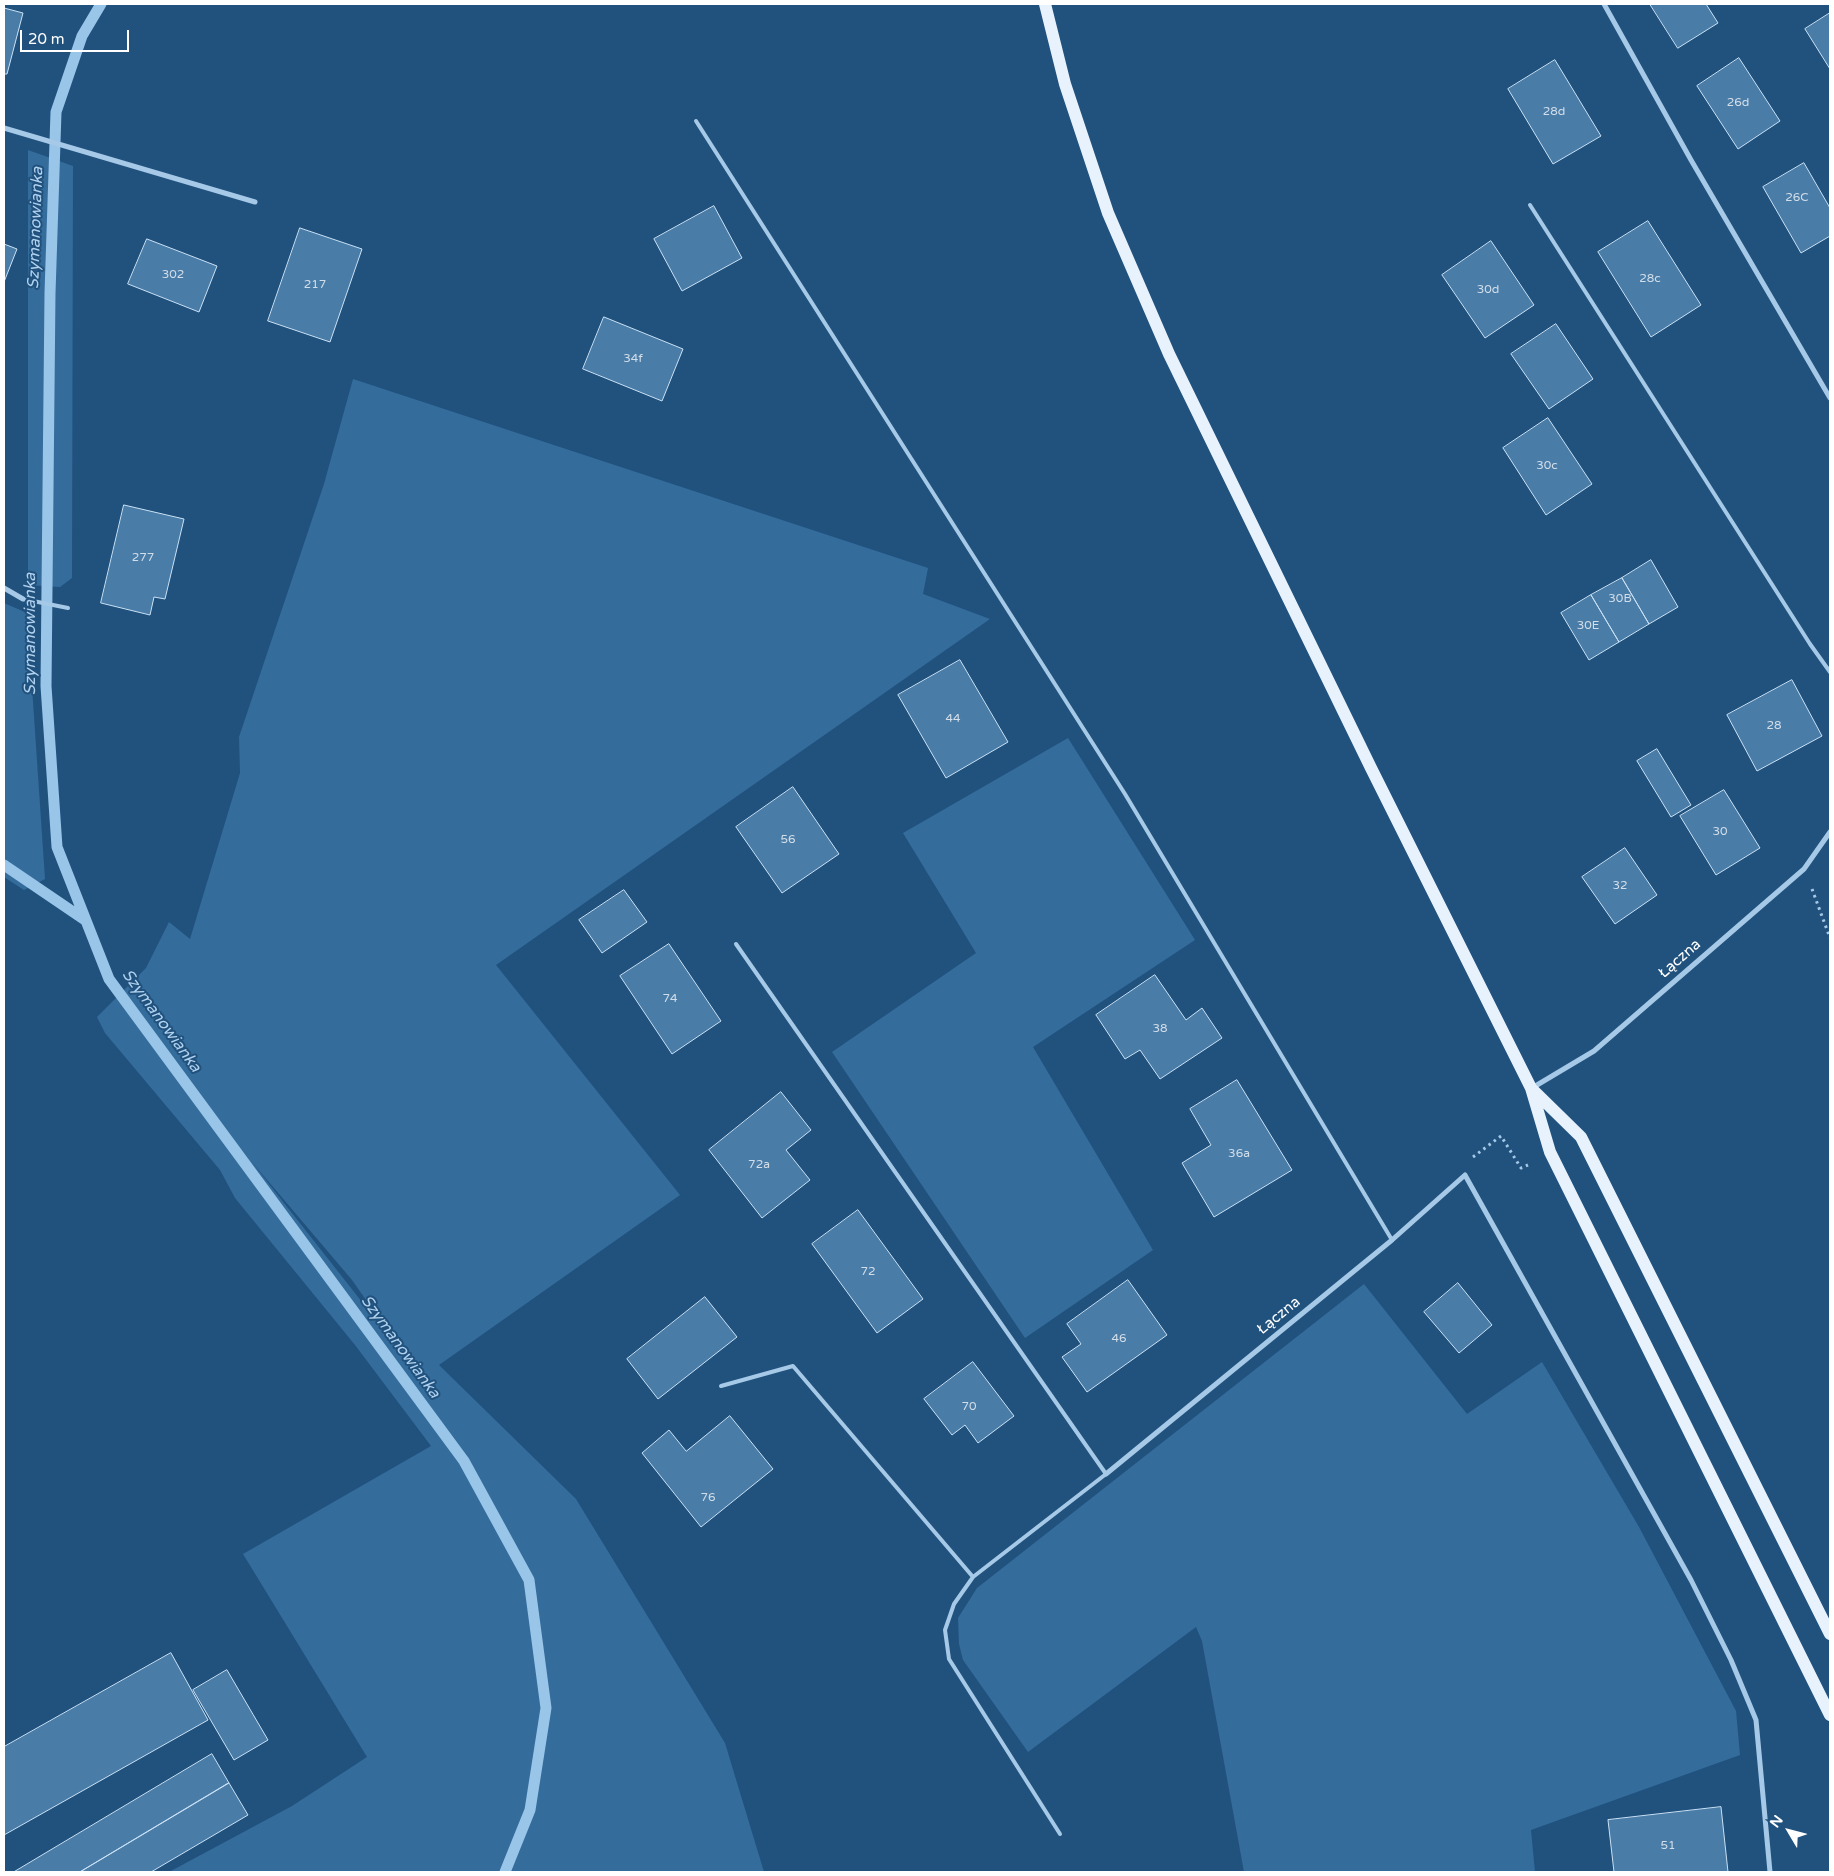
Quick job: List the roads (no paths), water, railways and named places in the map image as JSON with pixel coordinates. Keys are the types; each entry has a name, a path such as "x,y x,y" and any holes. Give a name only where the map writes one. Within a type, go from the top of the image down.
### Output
{"main road":[{"path":"1046,4 1065,84 1108,213 1169,354 1371,768 1531,1088 1550,1152 1830,1716"},
{"path":"1531,1088 1580,1137 1830,1634"}],"street":[{"path":"1604,4 1691,160 1830,398"},
{"path":"4,128 254,202"},
{"path":"4,588 23,599"},
{"name":"Łączna","path":"1531,1088 1594,1051 1804,869 1830,832"},
{"name":"Łączna","path":"1106,1474 1392,1240 1465,1175 1690,1580 1731,1660 1756,1720 1770,1872"}],"lane":[{"path":"696,121 1125,794 1392,1240"},
{"path":"1530,205 1810,644 1830,672"},
{"path":"23,599 68,608"},
{"path":"736,944 1106,1474 973,1577 954,1604 945,1630 949,1659 1060,1834"},
{"path":"721,1386 793,1366 973,1577"}],"waterway":[{"name":"Szymanowianka","path":"101,4 82,36 56,112 50,293 46,686 57,847 109,979 464,1461 529,1580 546,1708 530,1810 505,1872"},
{"path":"4,865 85,920"}]}
